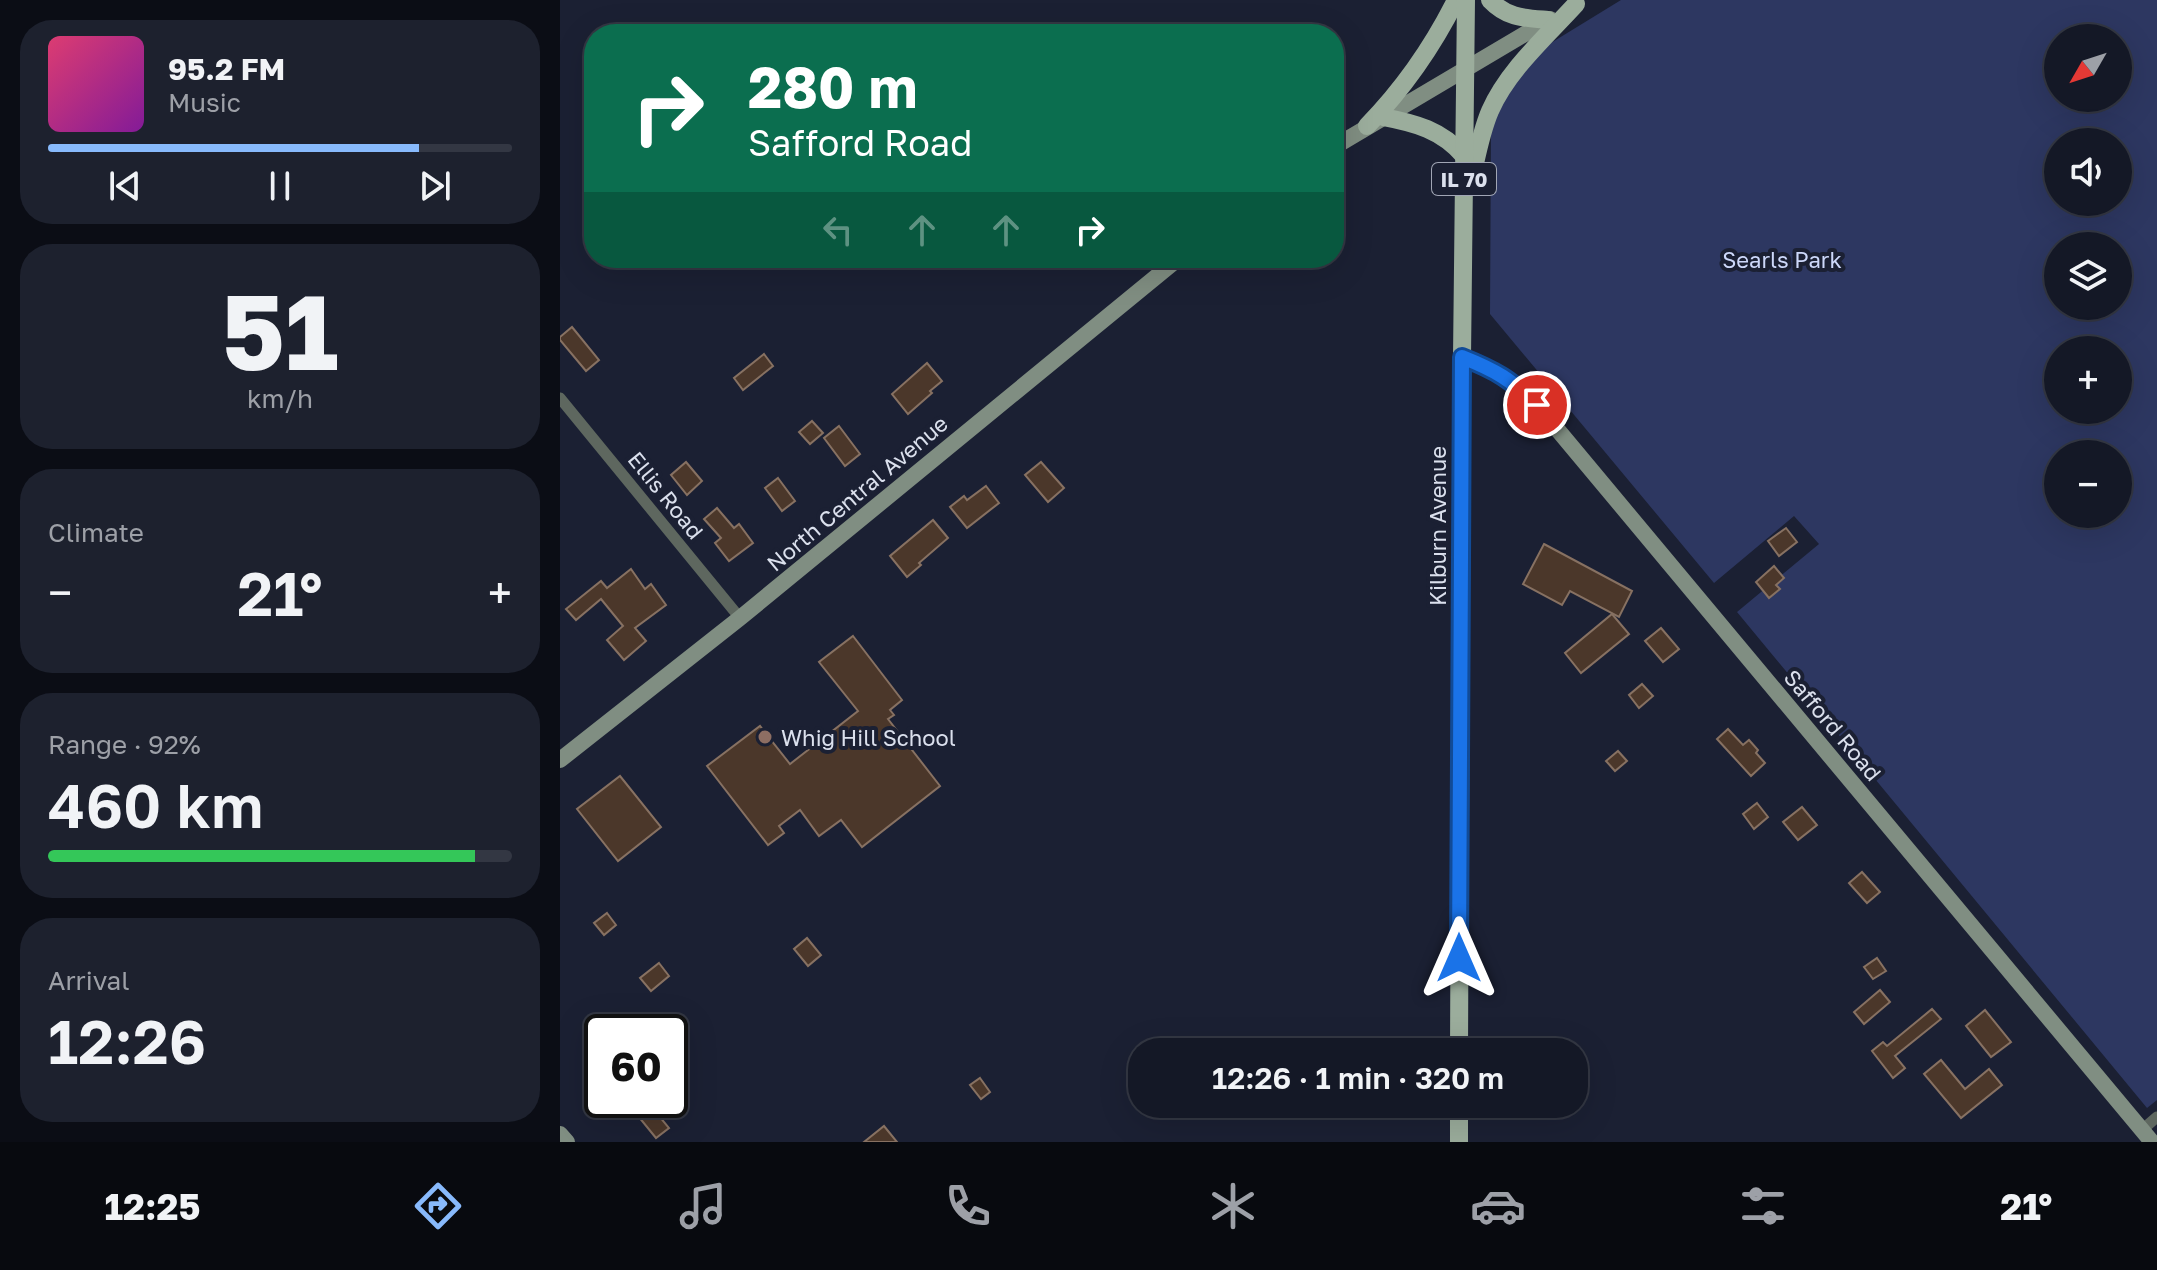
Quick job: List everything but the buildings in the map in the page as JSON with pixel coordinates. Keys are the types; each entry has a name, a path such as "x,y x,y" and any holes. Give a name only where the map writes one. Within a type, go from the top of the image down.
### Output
{"main road":[{"path":"1375,122 1420,65 1456,0"},
{"name":"Kilburn Avenue","path":"1459,1038 1466,0"},
{"path":"1490,0 1501,11 1516,18 1548,20"},
{"path":"1344,141 1580,2"},
{"path":"1464,211 1491,108 1518,68 1580,2"},
{"path":"1375,122 1417,124 1441,135 1464,156"},
{"name":"North Central Avenue","path":"560,760 740,618 1167,268"},
{"name":"Safford Road","path":"1462,357 1493,369 1537,405 2147,1136"},
{"path":"1459,1118 1459,1142"},
{"path":"560,1134 567,1142"}],"street":[{"name":"Ellis Road","path":"560,398 740,618"},
{"path":"2147,1136 2157,1117"}],"green space":[{"name":"Searls Park","path":"1621,0 2157,0 2157,1100 2147,1108 1737,612 1819,544 1794,516 1714,583 1490,314 1491,127 1507,84 1546,46"}],"place":[{"name":"Whig Hill School","path":"765,737"}],"route":[{"path":"1459,958 1462,357 1493,369 1537,405"}]}
